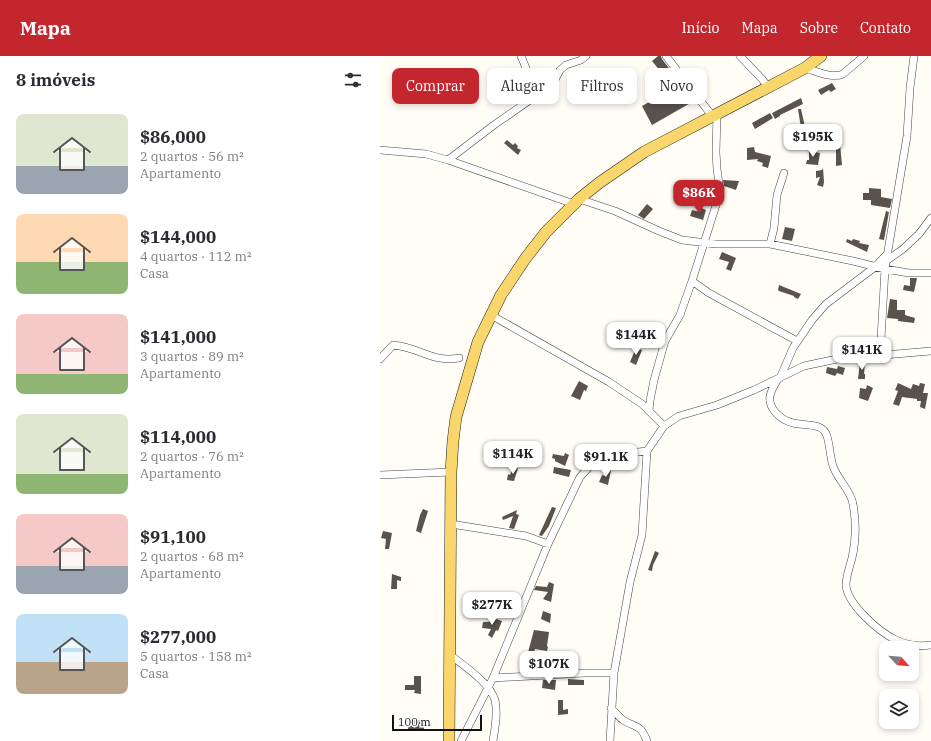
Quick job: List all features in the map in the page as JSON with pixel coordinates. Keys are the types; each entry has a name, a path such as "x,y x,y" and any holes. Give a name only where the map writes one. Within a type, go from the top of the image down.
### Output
{"main road":[{"path":"449,741 451,472 453,441 458,410 478,342 501,295 525,259 546,232 576,202 644,152 805,68 821,56"}],"street":[{"path":"521,56 526,68"},
{"path":"559,72 566,65 581,60 586,56"},
{"path":"649,411 654,380 665,341 680,315 692,281 717,202 719,184 715,115 666,56"},
{"path":"740,56 762,78 768,87"},
{"path":"805,68 834,76 840,76 864,56"},
{"path":"880,356 885,269 907,136 914,56"},
{"path":"448,160 524,104"},
{"path":"380,150 426,154 448,160 576,202 615,211 682,240 703,243 770,244 885,269 909,273 931,273"},
{"path":"770,244 774,228 777,195 784,173"},
{"path":"931,218 919,234 903,249 887,258 826,304 797,341 770,395 770,403 774,412 782,418 792,423 815,425 823,429 827,435 833,467 852,500 855,541 846,585 855,606 877,628 895,640 916,646 931,645"},
{"path":"692,281 709,293 797,341"},
{"path":"491,315 609,382 642,404 664,426"},
{"path":"380,359 393,345 403,346 435,358 449,360 459,358"},
{"path":"610,741 614,673 630,582 642,535 647,451 664,426 679,416 717,405 779,379 804,366 837,359 931,351"},
{"path":"461,741 489,687 548,544 580,477 591,465 604,456 647,451"},
{"path":"380,474 451,472"},
{"path":"451,524 526,536 548,544"},
{"path":"449,654 489,687 495,701 496,712 493,741"},
{"path":"493,678 614,673"},
{"path":"611,708 623,720 637,726 643,731 647,741"}],"building":[{"path":"658,56 661,56 669,68 658,68 652,61"},
{"path":"832,83 836,89 831,92 829,90 821,95 818,90"},
{"path":"801,98 803,104 775,119 772,113"},
{"path":"646,104 689,104 652,125 642,106"},
{"path":"798,109 801,109 805,127 801,128"},
{"path":"770,113 773,118 755,129 752,123"},
{"path":"507,140 513,145 515,143 518,146 517,148 521,150 518,155 504,143"},
{"path":"836,144 840,144 842,165 836,166 836,150 834,150 834,146"},
{"path":"754,147 755,152 771,156 768,168 762,166 763,163 757,161 758,159 747,160 747,148"},
{"path":"809,151 820,153 818,165 806,164 807,160 809,160"},
{"path":"823,168 823,187 817,185 820,177 816,178 816,171 822,170"},
{"path":"723,180 739,181 736,190 724,186"},
{"path":"869,188 881,189 881,197 892,199 890,208 871,205 871,200 863,200 863,193 869,193"},
{"path":"647,204 653,209 644,219 638,215"},
{"path":"701,208 706,210 703,220 690,216 692,210 700,212"},
{"path":"886,211 889,212 884,240 879,239"},
{"path":"785,227 795,229 792,241 782,239"},
{"path":"847,239 852,241 853,239 860,241 859,243 869,245 867,252 846,242"},
{"path":"722,252 736,258 731,271 726,269 729,262 719,259"},
{"path":"910,278 917,278 914,292 903,290 904,285 910,286"},
{"path":"779,285 801,294 798,299 794,296 779,291"},
{"path":"890,299 897,300 897,310 905,310 905,315 915,318 914,323 887,318"},
{"path":"636,348 642,350 636,365 630,362"},
{"path":"860,362 865,362 865,379 858,379"},
{"path":"838,366 845,368 843,375 837,373 835,376 826,373 827,367 837,369"},
{"path":"579,381 588,386 586,391 584,390 580,400 571,396"},
{"path":"898,383 911,389 913,384 919,386 920,383 925,384 923,393 928,393 925,409 920,407 921,401 917,401 917,399 902,397 899,406 893,404 898,391 895,390"},
{"path":"867,385 873,388 868,401 859,398 860,388 866,389"},
{"path":"565,453 569,455 565,466 552,458 553,454 564,456"},
{"path":"513,467 518,468 514,481 507,480 508,474 510,475"},
{"path":"554,467 571,470 569,477 553,473"},
{"path":"606,470 611,470 608,485 599,482 602,475 605,476"},
{"path":"552,507 556,508 549,526 542,536 539,535"},
{"path":"423,509 428,511 421,533 416,531"},
{"path":"517,510 516,514 519,515 514,529 509,528 513,516 503,520 502,517"},
{"path":"383,531 392,533 389,549 385,549 386,539 381,538"},
{"path":"655,551 659,553 653,565 652,571 648,570"},
{"path":"392,574 401,577 401,581 397,580 397,589 391,589"},
{"path":"549,582 554,584 551,602 543,599 548,592 534,590 536,586 547,587"},
{"path":"543,611 551,614 550,623 541,619"},
{"path":"490,617 502,621 498,631 496,630 492,638 488,635 491,629 482,628 483,622 489,622"},
{"path":"534,630 549,632 548,647 547,651 535,649 531,662 526,660"},
{"path":"414,676 421,676 421,694 414,693 415,690 405,690 405,685 414,685"},
{"path":"568,679 584,680 584,685 568,685"},
{"path":"543,680 556,680 555,690 542,688"},
{"path":"558,700 563,700 563,710 568,709 568,714 558,715"},
{"path":"408,720 424,720 424,729 408,729"}]}
